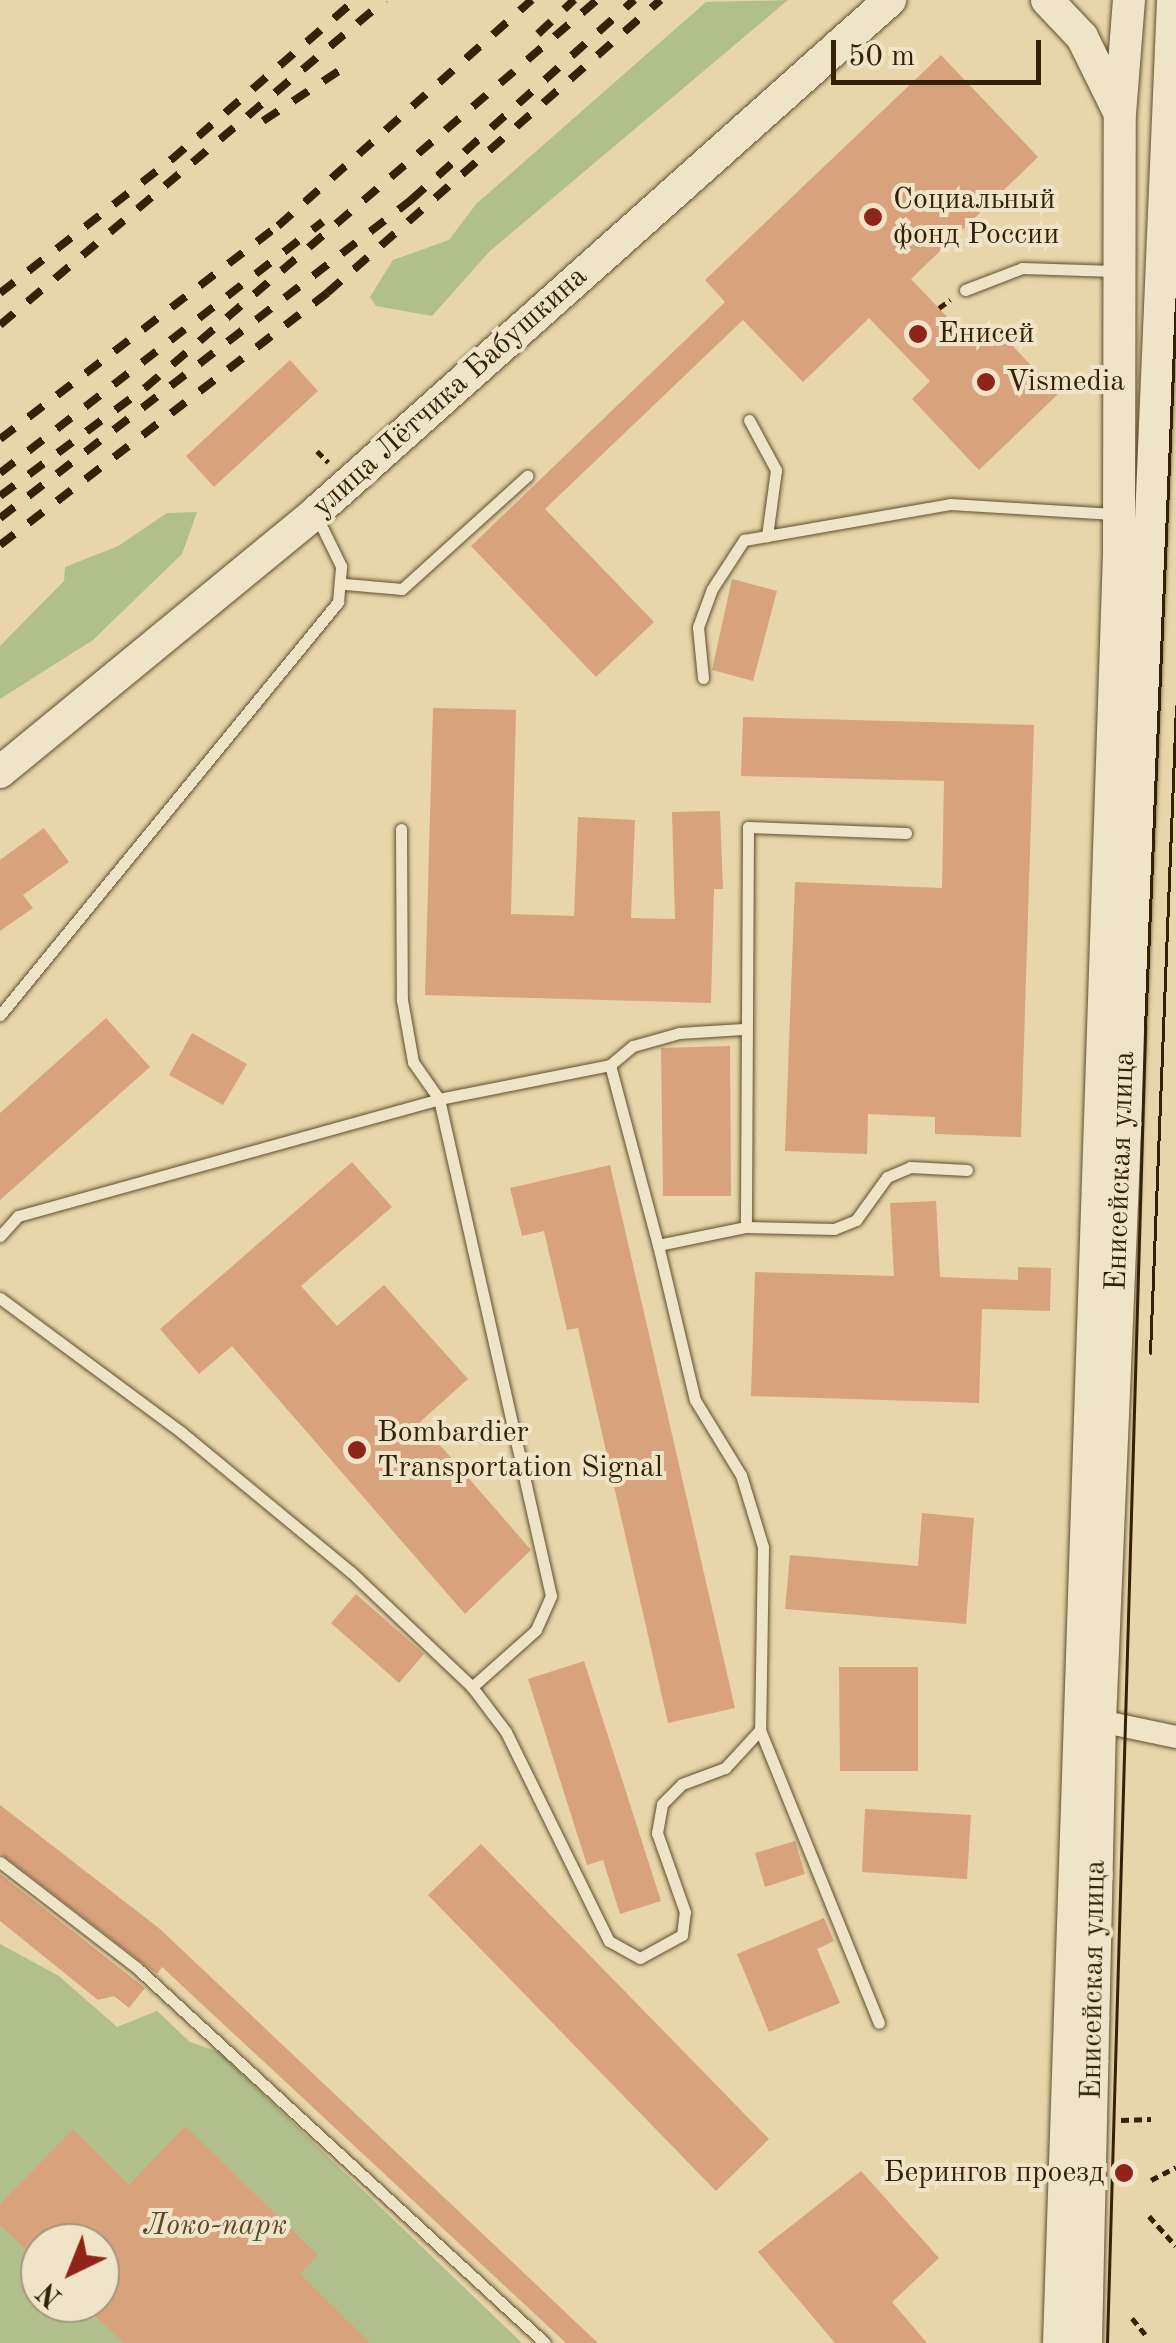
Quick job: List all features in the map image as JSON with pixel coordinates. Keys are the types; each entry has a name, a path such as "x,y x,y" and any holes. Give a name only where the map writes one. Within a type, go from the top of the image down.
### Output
{"main road":[{"name":"улица Лётчика Бабушкина","path":"0,772 315,512 890,0"},
{"path":"1047,0 1082,36 1120,114"},
{"name":"Енисейская улица","path":"1059,2343 1118,514 1120,114 1129,0"},
{"name":"Енисейская улица","path":"1086,2343 1100,1722 1166,293 1173,0"}],"street":[{"path":"1100,1722 1170,1730"}],"lane":[{"path":"965,290 1022,268 1120,271"},
{"path":"749,420 776,470 768,536"},
{"path":"345,584 402,589 527,476"},
{"path":"703,678 698,628 712,588 744,540 950,504 1118,514"},
{"path":"315,512 345,584"},
{"path":"0,1015 326,618 345,584"},
{"path":"746,1227 748,827 906,834"},
{"path":"401,829 402,1000 413,1062 439,1099 552,1596 536,1630 472,1687"},
{"path":"0,1236 18,1216 439,1099 610,1065 633,1046 679,1033 744,1029"},
{"path":"610,1065 695,1400 741,1476 763,1548 760,1730 879,2023"},
{"path":"658,1246 746,1227 834,1229 856,1220 887,1177 910,1167 968,1170"},
{"path":"0,1298 210,1455 472,1687 506,1732 584,1904 609,1941 640,1958 682,1934 684,1912 657,1834 662,1804 682,1784 725,1768 760,1730"},
{"path":"0,1862 137,1968 544,2343"}],"path":[{"path":"1112,2120 1152,2120"},
{"path":"1151,2180 1176,2167"},
{"path":"1149,2216 1176,2246"},
{"path":"1132,2318 1145,2334"}],"green space":[{"path":"788,0 490,251 432,316 376,306 370,297 393,260 449,240 476,204 706,2"},
{"path":"197,512 182,554 93,640 0,699 0,646 64,581 65,567 118,546 167,513"},
{"name":"Локо-парк","path":"0,1944 59,1976 117,2027 157,2011 190,2042 219,2052 522,2343 0,2343"}],"building":[{"path":"941,55 1038,157 911,279 972,343 992,324 1058,394 979,470 912,399 930,381 869,318 803,382 743,320 545,509 654,622 596,677 471,546 725,302 705,280"},
{"path":"290,360 318,391 214,487 186,456"},
{"path":"732,579 777,591 753,681 712,670"},
{"path":"433,708 516,710 511,914 574,916 578,817 635,820 631,918 675,919 672,812 720,811 723,889 714,889 711,1003 425,995"},
{"path":"743,717 1034,725 1021,1137 935,1134 935,1117 868,1114 867,1154 785,1151 795,882 942,888 944,781 741,776"},
{"path":"44,828 69,862 23,895 33,908 0,931 0,860"},
{"path":"106,1018 150,1067 0,1200 0,1113"},
{"path":"192,1033 247,1064 223,1105 169,1075"},
{"path":"730,1046 731,1196 663,1196 661,1048"},
{"path":"352,1162 392,1207 301,1286 337,1326 384,1285 468,1379 420,1422 531,1550 465,1614 232,1346 199,1374 160,1329"},
{"path":"610,1165 735,1708 668,1723 578,1328 567,1330 544,1231 522,1236 510,1188"},
{"path":"936,1201 940,1277 1018,1280 1018,1267 1051,1268 1050,1311 982,1309 979,1403 751,1396 755,1272 894,1276 890,1203"},
{"path":"922,1513 974,1518 966,1624 785,1609 790,1555 918,1566"},
{"path":"356,1594 424,1654 399,1683 331,1623"},
{"path":"584,1661 661,1901 620,1914 603,1860 587,1865 528,1679"},
{"path":"839,1667 918,1667 918,1771 840,1771"},
{"path":"0,1805 160,1929 598,2343 566,2343 162,1967 157,1974 0,1853"},
{"path":"865,1809 971,1815 967,1879 862,1872"},
{"path":"795,1841 805,1874 765,1887 755,1853"},
{"path":"481,1844 769,2139 716,2191 428,1895"},
{"path":"0,1874 145,1988 129,2008 114,1996 98,2000 0,1921"},
{"path":"824,1918 834,1941 817,1949 840,2003 769,2032 737,1954"},
{"path":"185,2126 318,2255 300,2274 370,2343 124,2343 103,2323 120,2323 120,2223 20,2223 20,2244 0,2225 0,2204 73,2129 129,2185"},
{"path":"861,2171 939,2258 892,2302 927,2343 835,2343 758,2252"}],"tram line":[{"path":"1107,2343 1145,1028 1176,300"},
{"path":"1150,1353 1176,707"}],"railway":[{"path":"0,293 171,160 355,0"},
{"path":"0,325 385,0"},
{"path":"0,439 278,226 532,0"},
{"path":"538,34 574,0"},
{"path":"0,496 145,388 597,0"},
{"path":"0,518 411,200 634,0"},
{"path":"0,545 327,293 661,0"},
{"path":"263,121 342,69"},
{"path":"0,473 323,222"}],"place":[{"name":"Социальный фонд России","path":"873,217"},
{"name":"Енисей","path":"918,334"},
{"name":"Vismedia","path":"986,382"},
{"name":"Bombardier Transportation Signal","path":"357,1450"},
{"name":"Берингов проезд","path":"1124,2173"}]}
